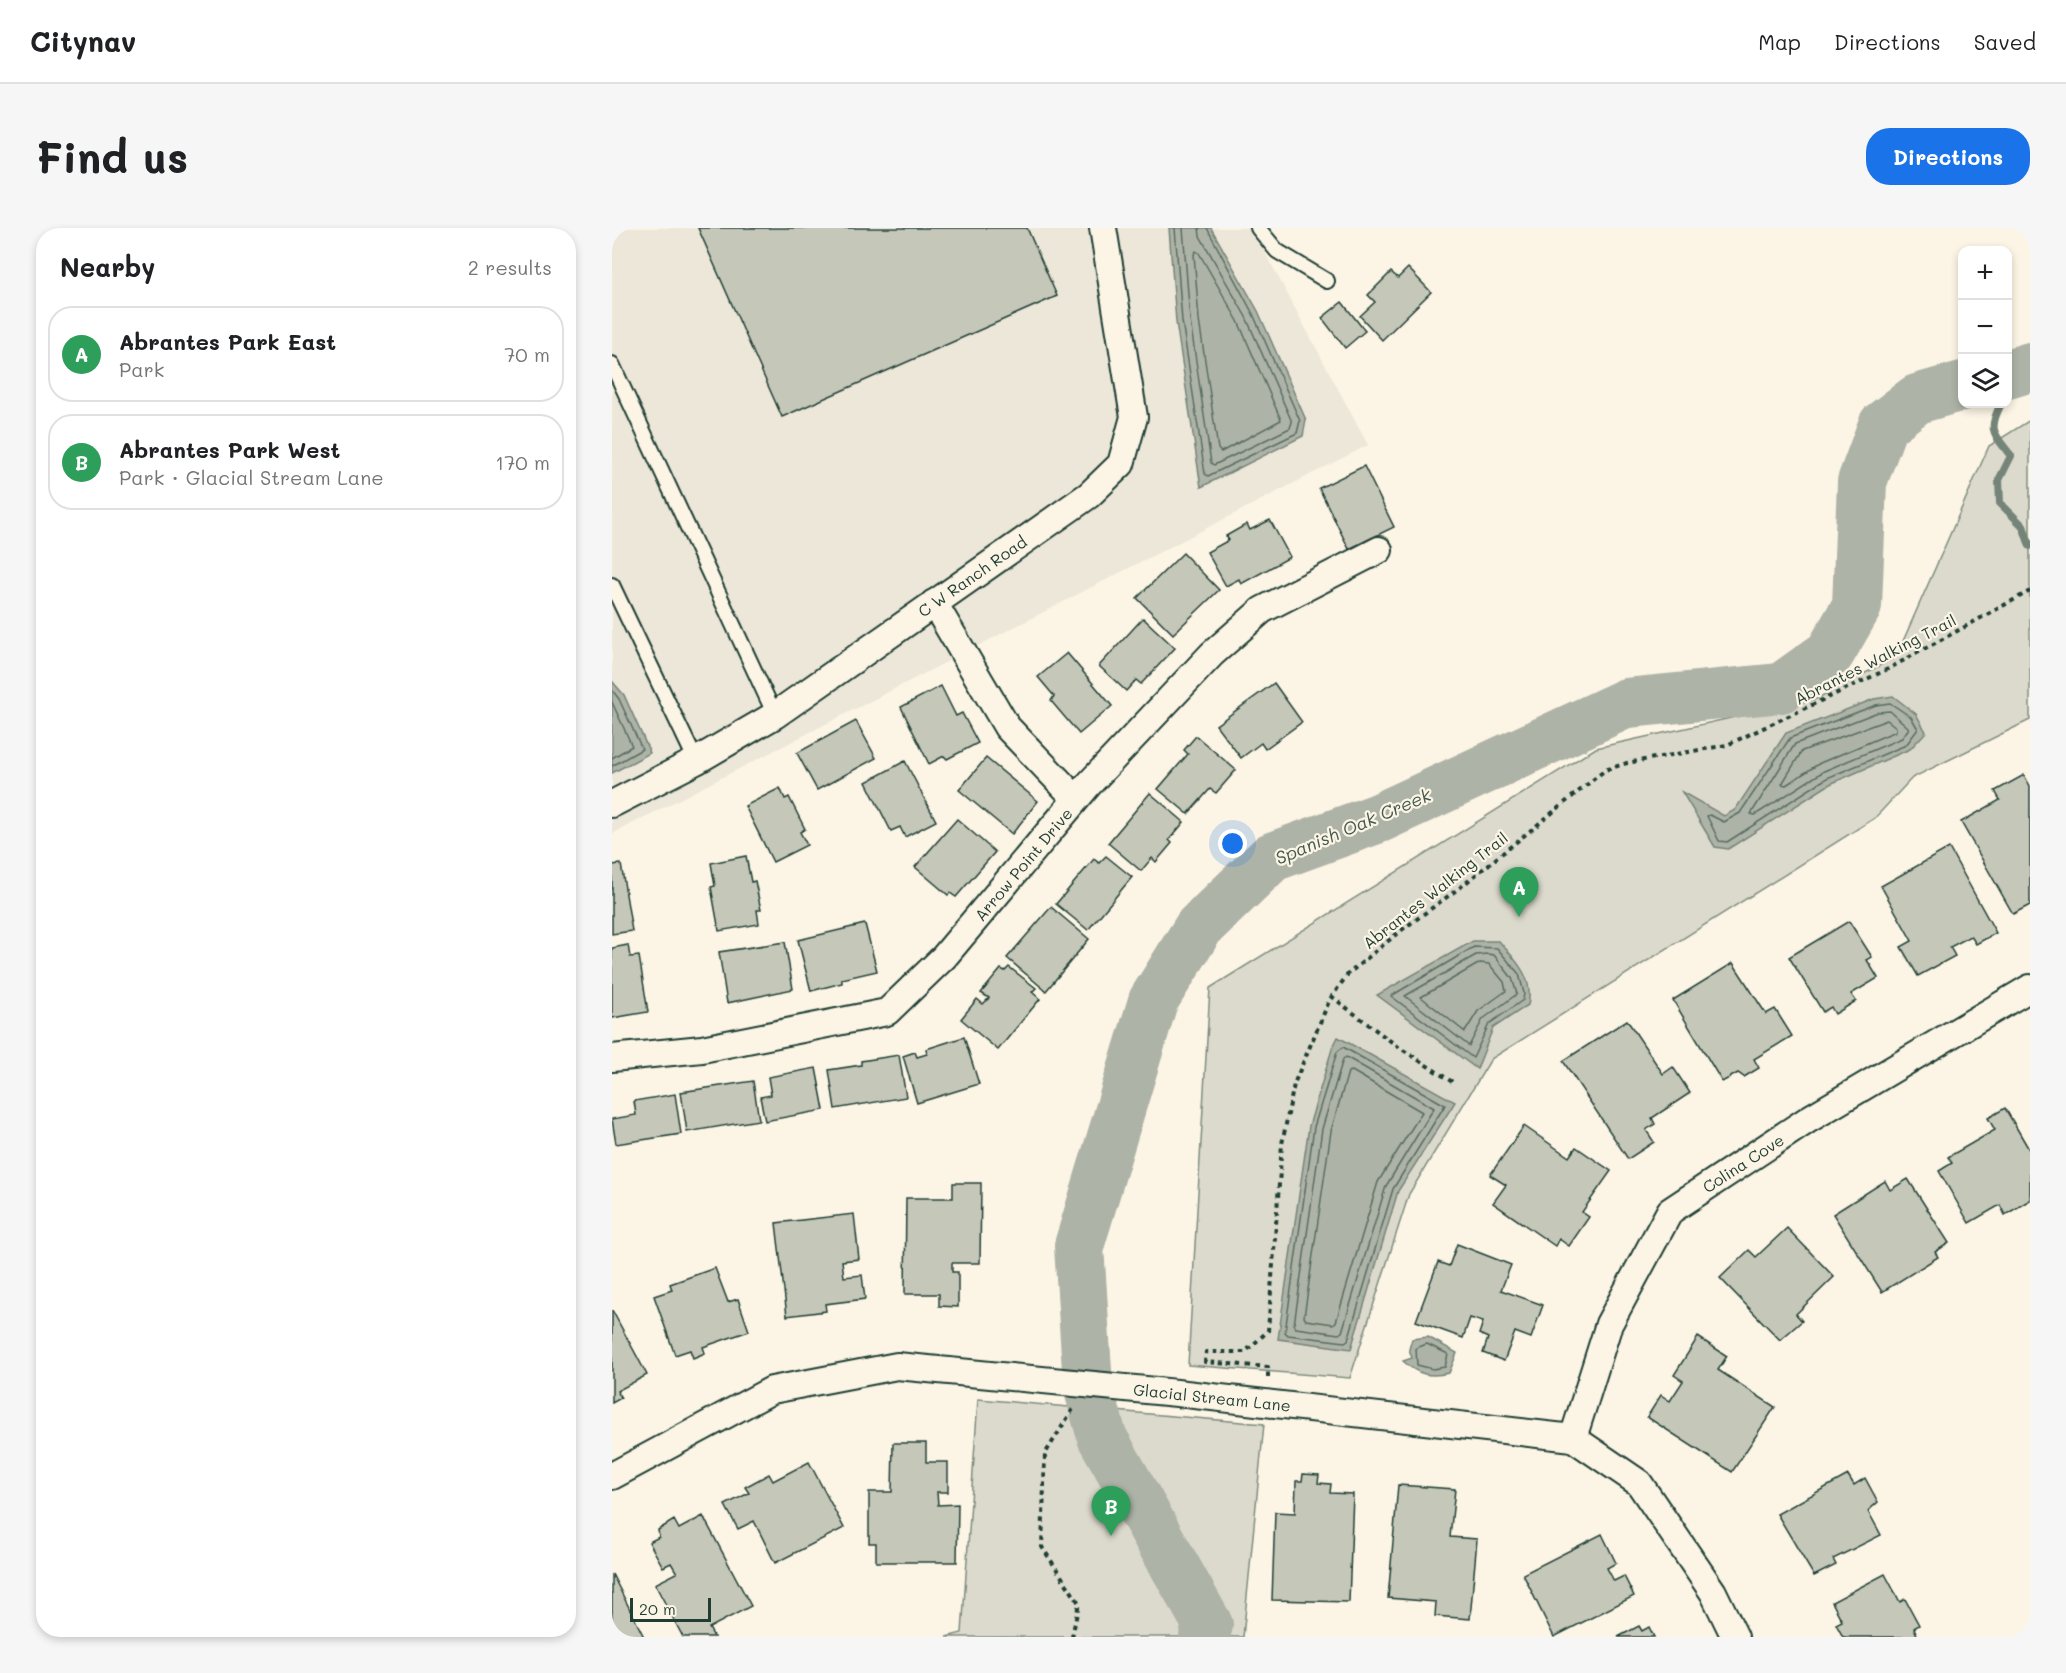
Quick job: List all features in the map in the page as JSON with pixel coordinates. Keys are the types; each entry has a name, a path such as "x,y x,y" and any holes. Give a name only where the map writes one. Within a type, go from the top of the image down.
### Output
{"street":[{"name":"C W Ranch Road","path":"612,804 696,761 775,715 1089,495 1121,464 1134,417 1103,228"},
{"name":"Arrow Point Drive","path":"612,1058 702,1049 887,1012 944,957 1076,799 1212,654 1262,610 1379,550"},
{"path":"934,603 1006,727 1076,799"},
{"name":"Colina Cove","path":"1574,1438 1609,1324 1670,1211 1809,1119 2030,988"},
{"name":"Glacial Stream Lane","path":"612,1476 772,1390 897,1366 1073,1394 1106,1386 1574,1438 1639,1483 1713,1592 1734,1637"}],"lane":[{"path":"1258,228 1277,251 1327,281"},
{"path":"612,364 775,715"},
{"path":"612,585 696,761"}],"path":[{"name":"Abrantes Walking Trail","path":"1266,1403 1268,1367 1205,1362 1206,1352 1245,1352 1268,1331 1282,1144 1293,1084 1331,996 1348,974 1399,932 1462,886 1605,770 1627,763 1727,746 1888,669 2030,591"},
{"path":"1331,996 1397,1046 1454,1083"},
{"path":"1071,1637 1079,1603 1042,1547 1045,1454 1073,1394"}],"shaded area":[{"path":"612,228 1252,228 1368,445 612,834"},
{"path":"2030,420 2030,720 1912,778 1875,818 1491,1059 1409,1194 1350,1378 1188,1365 1210,988 1596,748 1816,699 1896,657 1989,446"},
{"path":"978,1399 1264,1424 1243,1637 946,1637 962,1633"}],"water":[{"path":"1169,228 1211,228 1258,311 1306,420 1303,436 1201,487 1176,322"},
{"path":"612,681 624,695 650,753 612,773"},
{"path":"1893,696 1916,714 1926,732 1910,749 1830,784 1728,849 1715,847 1682,792 1724,816 1735,810 1786,733 1874,699"},
{"path":"1473,941 1499,941 1522,970 1529,995 1528,1005 1493,1028 1477,1069 1377,995"},
{"path":"1338,1037 1455,1102 1398,1191 1351,1349 1278,1339 1309,1126 1332,1049"},
{"path":"1428,1337 1457,1353 1449,1373 1424,1374 1403,1361 1412,1358 1409,1349 1412,1339"}],"building":[{"path":"698,228 1027,228 1057,296 782,417"},
{"path":"1408,268 1431,292 1382,340 1360,316 1375,302 1368,295 1391,272 1398,278"},
{"path":"1342,302 1365,331 1345,348 1322,318"},
{"path":"1364,466 1394,527 1349,549 1319,488"},
{"path":"1270,520 1290,557 1241,584 1239,579 1226,586 1207,552 1229,540 1226,536 1247,524 1250,530"},
{"path":"1183,553 1219,590 1173,634 1137,598"},
{"path":"1143,618 1175,648 1141,684 1136,680 1126,691 1099,666"},
{"path":"1067,653 1112,706 1079,734 1051,701 1054,696 1038,677"},
{"path":"1274,683 1302,722 1265,749 1261,743 1241,758 1216,725"},
{"path":"941,686 956,716 962,713 978,743 947,759 944,756 929,764 901,707"},
{"path":"856,721 876,758 817,790 797,753"},
{"path":"1196,736 1236,770 1216,793 1210,789 1188,814 1158,789 1188,754 1184,750"},
{"path":"986,758 1038,801 1012,834 959,790"},
{"path":"905,761 936,821 905,837 900,827 891,831 866,782"},
{"path":"2024,775 2030,786 2030,905 2013,914 1961,822 2000,800 1995,791"},
{"path":"780,788 785,799 789,797 805,829 800,832 807,845 773,862 745,806"},
{"path":"1150,793 1184,822 1169,840 1172,843 1156,862 1152,858 1141,871 1108,843"},
{"path":"957,819 995,852 956,897 950,893 948,895 915,867"},
{"path":"1949,848 1996,933 1976,944 1971,936 1950,947 1955,956 1918,976 1901,947 1912,941 1881,886"},
{"path":"746,856 751,882 755,881 761,910 757,910 759,924 719,931 711,887 715,886 711,863"},
{"path":"1106,856 1132,877 1088,930 1056,904 1094,859 1099,863"},
{"path":"621,864 632,931 612,934 612,865"},
{"path":"1051,907 1089,939 1046,991 1007,958"},
{"path":"1849,921 1872,957 1867,960 1878,978 1851,994 1856,1001 1835,1014 1831,1007 1823,1012 1789,957"},
{"path":"865,924 877,971 842,979 842,983 811,991 798,940"},
{"path":"785,942 793,989 727,1003 719,952"},
{"path":"628,945 630,957 639,956 648,1012 612,1018 612,948"},
{"path":"1733,963 1766,1014 1775,1009 1792,1036 1754,1059 1759,1068 1744,1077 1738,1073 1722,1082 1673,1000"},
{"path":"1009,967 1036,988 1032,992 1040,999 998,1050 961,1019 977,999 983,1004 989,998 981,993 1001,969 1005,971"},
{"path":"1627,1020 1663,1074 1673,1067 1690,1093 1652,1118 1655,1124 1646,1130 1654,1142 1628,1159 1563,1061"},
{"path":"964,1037 979,1084 917,1103 903,1056 915,1052 917,1057 927,1054 926,1049"},
{"path":"899,1055 906,1097 835,1109 829,1070 861,1065 861,1061"},
{"path":"816,1068 824,1110 765,1121 760,1097 771,1095 768,1077"},
{"path":"753,1081 759,1120 687,1132 681,1092"},
{"path":"675,1094 681,1134 616,1144 612,1119 636,1115 634,1101"},
{"path":"2005,1108 2030,1151 2030,1200 2005,1215 2000,1205 1969,1223 1939,1171 1952,1163 1948,1157 1995,1130 1988,1118"},
{"path":"1524,1126 1569,1157 1576,1147 1611,1171 1582,1212 1589,1217 1569,1246 1559,1239 1555,1246 1493,1203 1506,1185 1490,1175"},
{"path":"1908,1179 1949,1243 1935,1252 1938,1257 1882,1292 1833,1214 1885,1181 1890,1190"},
{"path":"953,1183 981,1183 980,1263 952,1263 952,1272 958,1272 958,1307 939,1306 939,1294 905,1294 906,1198 953,1198"},
{"path":"854,1214 859,1259 842,1261 844,1277 862,1275 865,1299 825,1304 826,1311 787,1316 776,1223"},
{"path":"1787,1228 1834,1277 1796,1314 1802,1321 1780,1340 1720,1278 1749,1250 1756,1257"},
{"path":"1457,1244 1511,1265 1501,1290 1543,1305 1531,1338 1515,1332 1504,1361 1483,1353 1488,1338 1479,1334 1483,1322 1470,1318 1463,1338 1416,1321 1438,1262 1449,1266"},
{"path":"715,1268 728,1302 738,1299 749,1331 703,1347 705,1353 693,1358 690,1350 675,1355 654,1296 672,1290 670,1284"},
{"path":"612,1310 647,1375 617,1391 621,1398 612,1403"},
{"path":"1698,1337 1727,1356 1718,1370 1775,1407 1732,1472 1647,1417 1661,1395 1670,1401 1683,1381 1674,1375"},
{"path":"893,1443 926,1443 926,1462 948,1462 948,1492 937,1492 938,1505 958,1504 957,1562 876,1562 876,1543 869,1543 869,1492 892,1492"},
{"path":"809,1462 844,1528 775,1563 754,1521 738,1529 725,1505 749,1493 745,1487 769,1474 773,1481"},
{"path":"1303,1474 1319,1475 1318,1483 1331,1484 1330,1493 1353,1494 1349,1602 1272,1600 1275,1512 1295,1513 1296,1481 1302,1481"},
{"path":"1848,1475 1854,1485 1865,1478 1878,1502 1868,1511 1881,1535 1833,1559 1836,1565 1814,1576 1777,1514"},
{"path":"1398,1485 1455,1489 1450,1537 1477,1539 1470,1619 1435,1616 1436,1602 1388,1598"},
{"path":"703,1516 751,1606 709,1628 714,1637 683,1637 655,1584 677,1573 671,1563 663,1567 649,1542 659,1537 658,1530 674,1520 679,1529"},
{"path":"1602,1534 1616,1563 1607,1568 1614,1581 1624,1576 1634,1596 1554,1637 1523,1574"},
{"path":"612,1574 644,1637 612,1637"},
{"path":"1885,1574 1900,1602 1905,1599 1919,1625 1914,1628 1918,1637 1843,1637 1836,1624 1842,1621 1832,1602"},
{"path":"1639,1626 1642,1631 1649,1627 1654,1637 1618,1637"}],"waterway":[{"name":"Spanish Oak Creek","path":"2012,373 2030,367"},
{"path":"2012,382 2017,371"},
{"name":"Spanish Oak Creek","path":"1204,1637 1208,1625 1102,1437 1088,1386 1079,1246 1153,1001 1199,927 1272,857 1379,818 1627,703 1781,688 1830,653 1857,606 1862,482 1883,425 1917,399 1958,387"},
{"path":"1999,408 1994,420 1994,432 2011,456 1999,480 2000,503 2023,526 2030,546"}],"place":[{"name":"Abrantes Park East","path":"1519,917"},
{"name":"Abrantes Park West","path":"1111,1536"}]}
